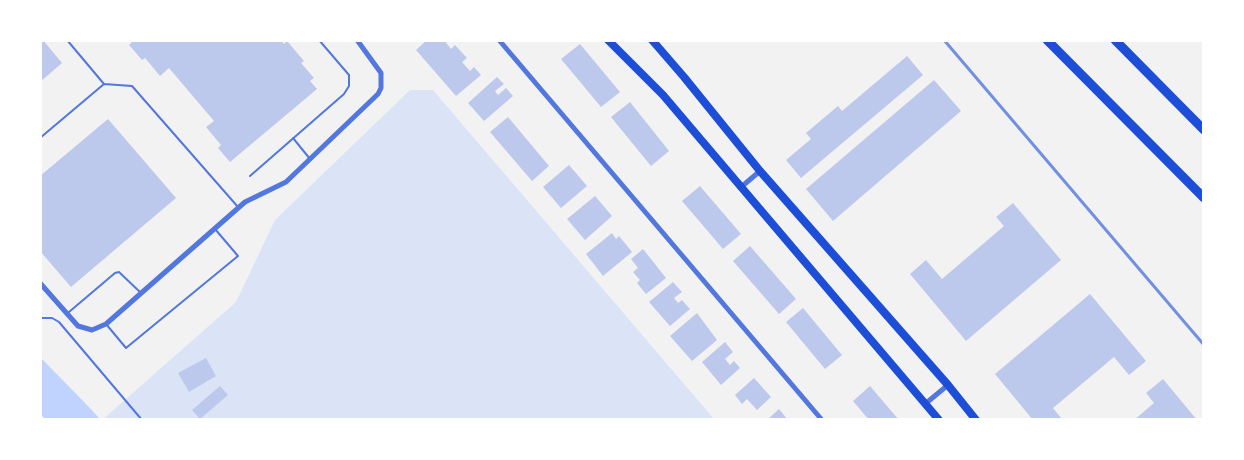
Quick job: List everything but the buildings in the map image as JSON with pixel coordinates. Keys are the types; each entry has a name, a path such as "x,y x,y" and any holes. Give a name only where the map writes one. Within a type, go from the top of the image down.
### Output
{"highway":[{"path":"1047,40 1203,198"},
{"path":"1115,40 1203,130"}],"main road":[{"path":"608,40 663,95 939,420"},
{"path":"652,40 760,171 976,420"}],"street":[{"path":"40,283 78,326 92,330 106,324 238,207 251,198 286,182 378,94 381,88 381,73 357,40"},
{"path":"499,40 822,420"},
{"path":"741,188 760,171"},
{"path":"925,404 948,385"}],"lane":[{"path":"67,40 104,84"},
{"path":"250,176 344,94 349,86 349,75 319,40"},
{"path":"40,138 104,84 132,86 238,207"},
{"path":"293,138 310,159"},
{"path":"106,324 126,348 238,256 215,229"},
{"path":"67,314 115,273 119,272 141,293"},
{"path":"40,318 52,318 58,322 142,420"}],"shaded area":[{"path":"410,90 433,90 714,419 102,420 236,302 275,220"}],"water":[{"path":"40,357 100,419 45,419 41,414"}],"railway":[{"path":"944,40 1204,345"}]}
